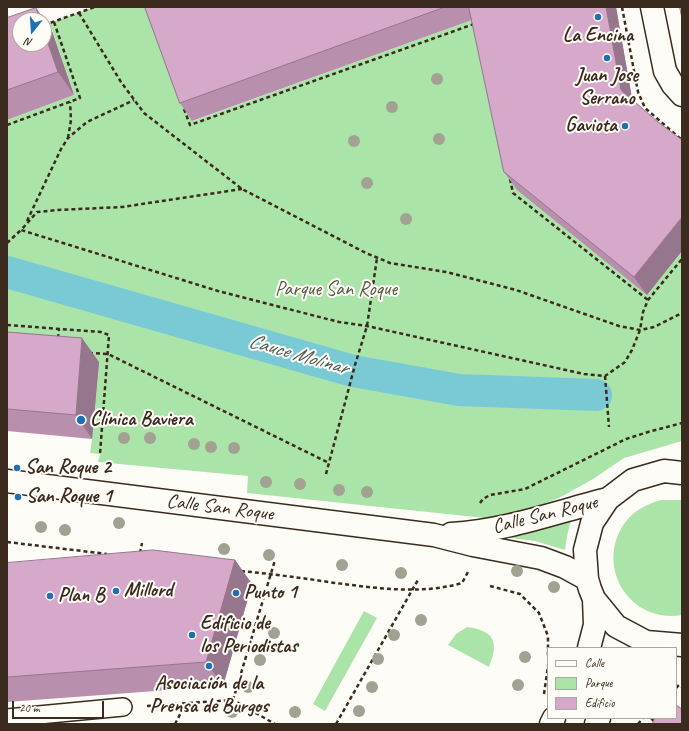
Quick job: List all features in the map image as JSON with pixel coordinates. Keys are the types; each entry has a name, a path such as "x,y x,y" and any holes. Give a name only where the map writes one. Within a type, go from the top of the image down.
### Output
{"street":[{"path":"652,7 665,71 673,85 682,95"},
{"path":"589,647 595,624 594,598 587,578 585,550 592,523 608,499 633,480 676,469"},
{"name":"Calle San Roque","path":"7,481 434,535 473,545 541,558 565,567 587,578"},
{"name":"Calle San Roque","path":"434,535 474,532 522,523 608,499"},
{"path":"594,598 616,626 646,642 680,646"}],"lane":[{"path":"7,718 123,707"}],"path":[{"path":"7,124 80,98 54,22 95,7"},
{"path":"79,13 106,58 144,113 242,189 376,258 390,263 446,272 516,290 619,326 640,330 654,327 682,313"},
{"path":"182,103 190,125 476,23"},
{"path":"7,243 21,230 25,224 61,149 68,138 87,122 134,100"},
{"path":"68,138 71,120 70,102"},
{"path":"510,178 513,193 648,300"},
{"path":"25,224 37,212 122,207 242,189"},
{"path":"21,230 218,291 339,322 367,326 584,374 605,376 625,362 632,350 640,330 643,312 648,300 682,259"},
{"path":"326,474 354,365 367,326 376,258"},
{"path":"7,325 101,332 109,336 100,454"},
{"path":"58,343 59,329"},
{"path":"86,352 108,354 329,463"},
{"path":"605,376 609,427"},
{"path":"477,506 483,499 490,495 525,489 626,439 682,424"},
{"path":"7,542 111,555"},
{"path":"140,558 142,544"},
{"path":"233,700 275,560"},
{"path":"240,570 383,589 412,590 431,589 462,583 470,568"},
{"path":"336,724 418,578"},
{"path":"490,586 520,594 539,613 548,636 548,647"},
{"path":"123,707 233,700 275,724"},
{"path":"175,724 186,703"}],"green space":[{"name":"Parque San Roque","path":"94,7 151,7 193,121 480,17 682,250 682,441 624,458 593,479 559,498 525,511 485,518 247,493 248,476 98,462 100,454 90,453 92,439 7,354 7,120 74,95 52,29 52,22"},
{"path":"661,500 682,500 682,615 662,615 645,610 631,600 621,587 615,571 614,554 617,537 627,520 642,507"},
{"path":"572,517 565,550 535,541 502,537"},
{"path":"364,611 377,618 325,711 313,704"},
{"path":"467,627 484,631 492,639 494,651 489,667 448,645 456,634"}],"building":[{"path":"145,7 445,7 180,103"},
{"path":"469,7 606,7 621,90 658,122 682,140 682,217 634,277 504,172"},
{"path":"680,7 682,7 682,18"},
{"path":"36,8 37,12 24,12"},
{"path":"12,16 12,52 51,52 58,72 7,90 7,18"},
{"path":"7,332 82,338 76,415 7,409"},
{"path":"153,550 235,560 206,662 7,677 7,563"},
{"path":"677,706 682,709 682,724 652,724 654,719 677,719"}],"waterway":[{"name":"Cauce Molinar","path":"7,272 353,371 459,390 596,395"}],"place":[{"name":"La Encina","path":"598,17"},
{"name":"Juan Jose Serrano","path":"607,58"},
{"name":"Gaviota","path":"625,126"},
{"name":"Clínica Baviera","path":"81,420"},
{"name":"San Roque 2","path":"17,468"},
{"name":"San Roque 1","path":"18,497"},
{"name":"Millord","path":"116,591"},
{"name":"Punto 1","path":"236,593"},
{"name":"Plan B","path":"50,596"},
{"name":"Edificio de los Periodistas","path":"192,635"},
{"name":"Asociación de la Prensa de Burgos","path":"209,666"}]}
